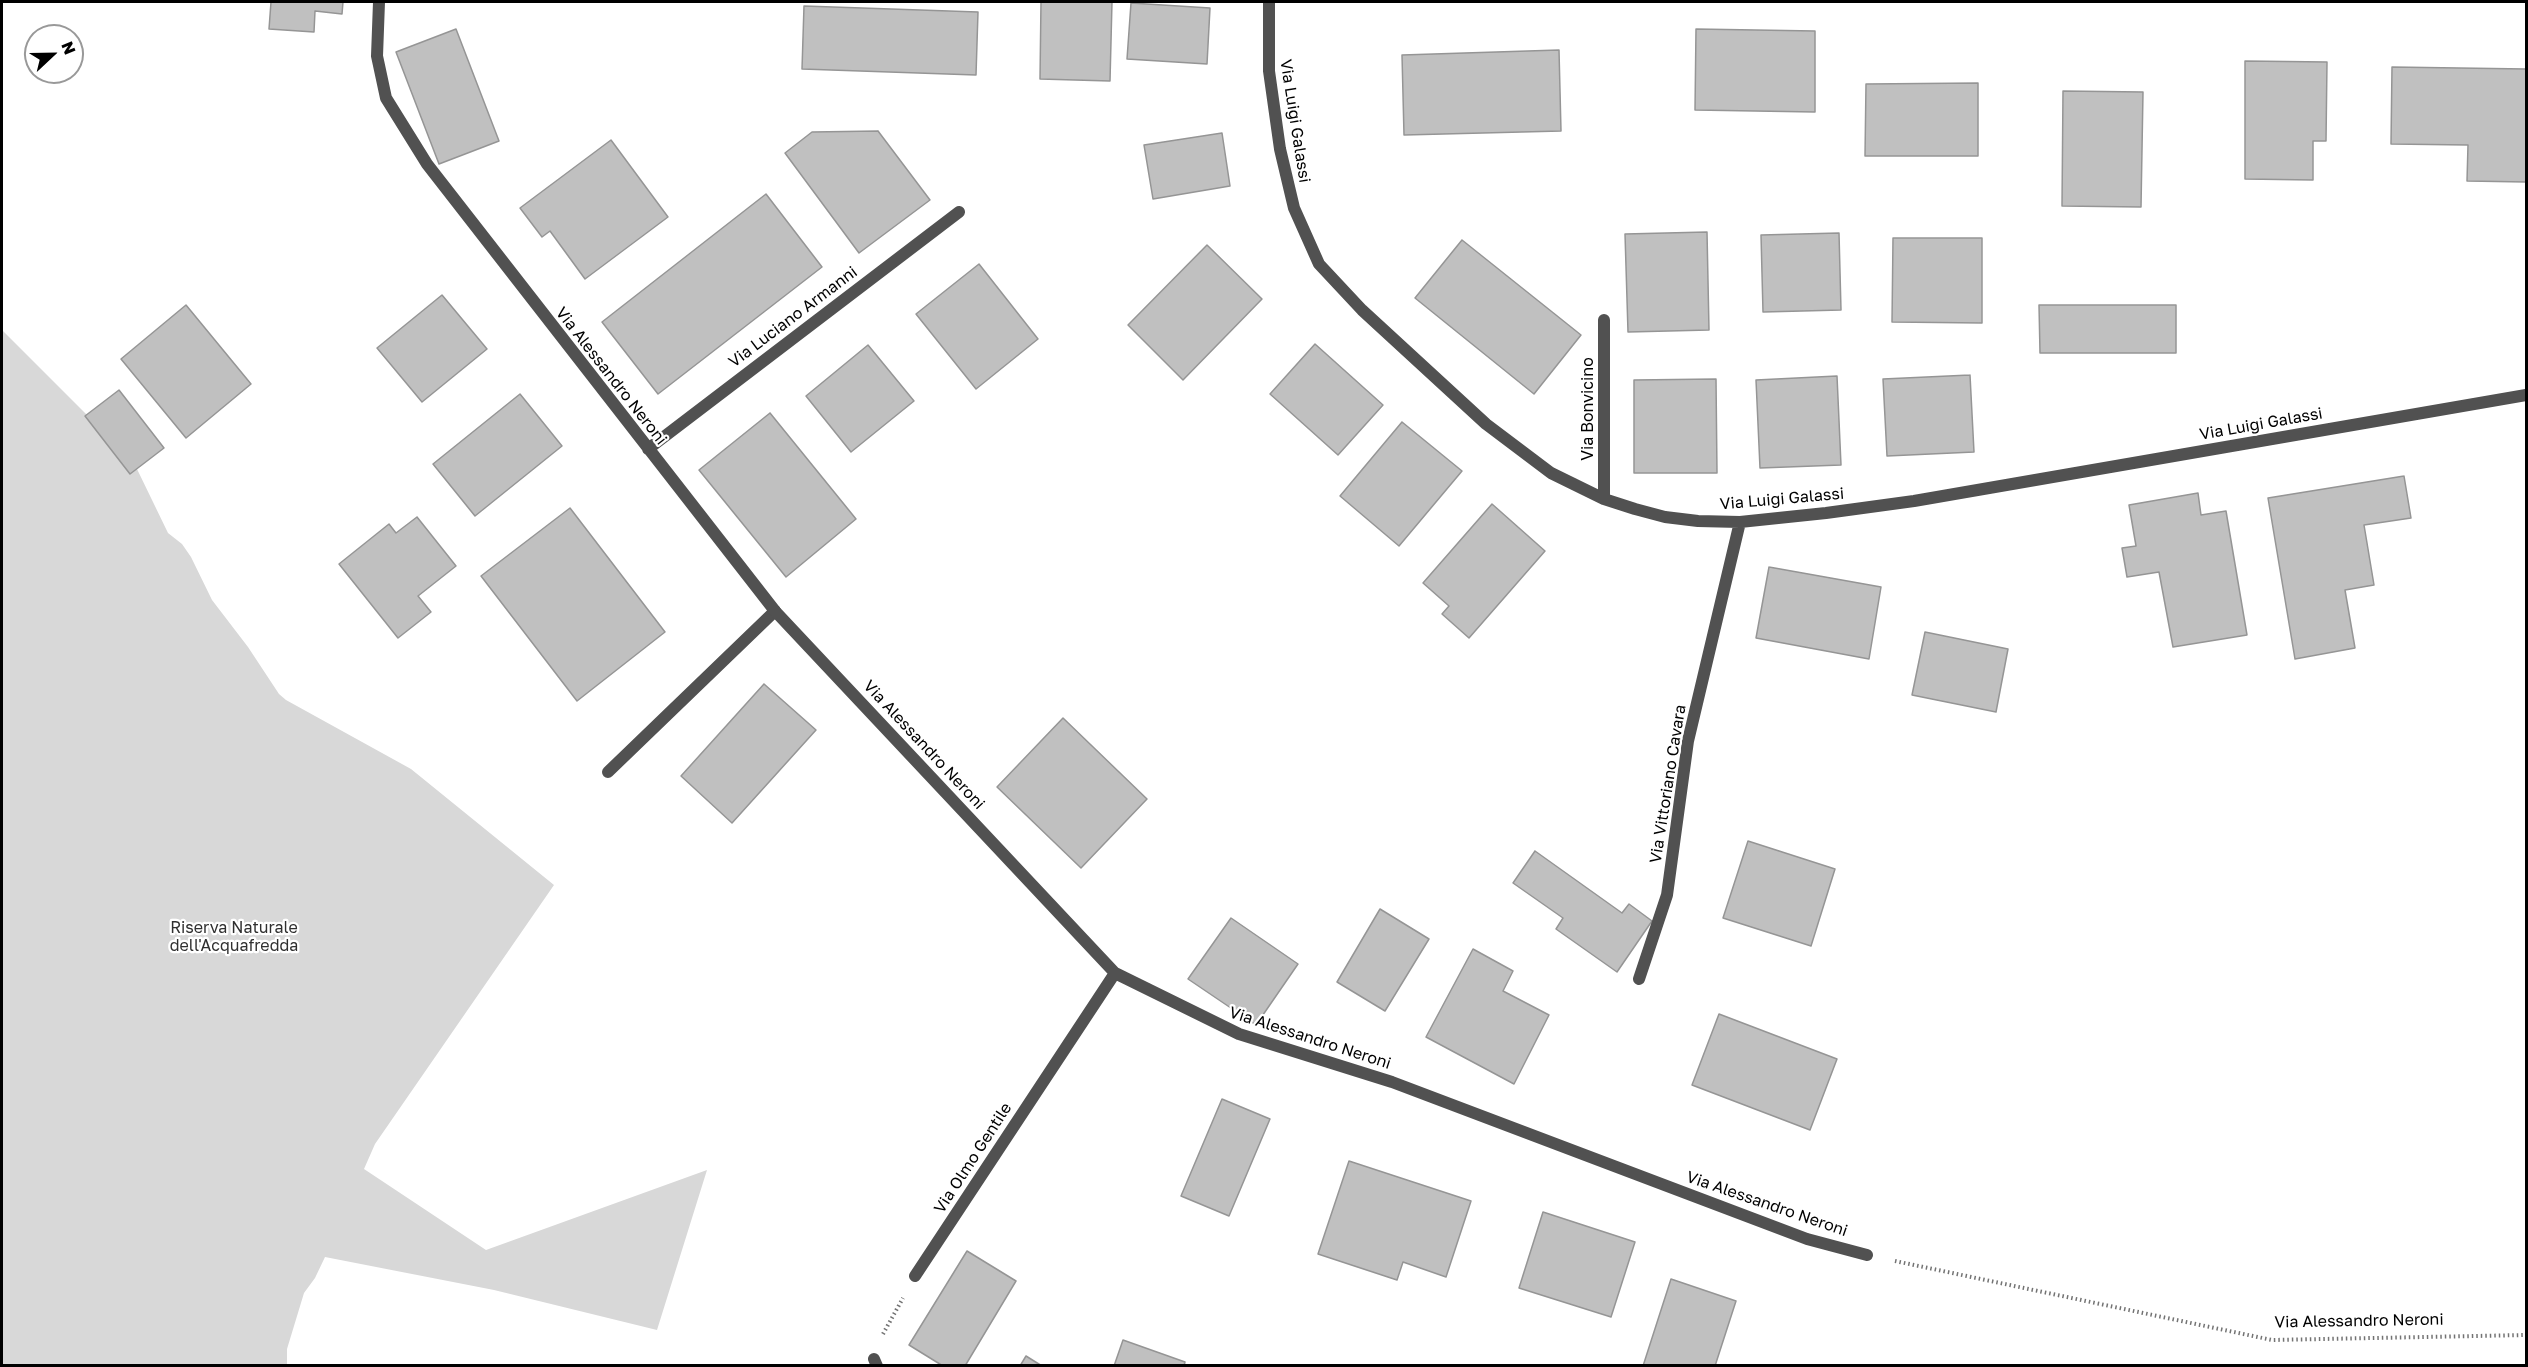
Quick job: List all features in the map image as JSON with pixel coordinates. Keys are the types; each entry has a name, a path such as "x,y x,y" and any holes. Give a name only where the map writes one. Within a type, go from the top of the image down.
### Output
{"street":[{"name":"Via Alessandro Neroni","path":"379,2 377,56 386,98 427,164 775,611 1115,973 1239,1034 1392,1082 1808,1239 1867,1255"},
{"name":"Via Luigi Galassi","path":"1269,2 1269,71 1280,149 1294,208 1319,264 1362,310 1486,424 1551,473 1604,499 1665,517 1740,522 1914,501 2526,395"},
{"name":"Via Luciano Armanni","path":"648,449 959,212"},
{"name":"Via Bonvicino","path":"1604,320 1604,499"},
{"name":"Via Vittoriano Cavara","path":"1639,979 1667,895 1688,741 1740,522"},
{"path":"608,772 775,611"},
{"name":"Via Olmo Gentile","path":"915,1276 1115,973"}],"path":[{"name":"Via Alessandro Neroni","path":"1867,1255 2272,1340 2526,1335"},
{"path":"875,1362 873,1352 915,1276"}],"green space":[{"name":"Riserva Naturale dell'Acquafredda","path":"2,330 125,453 137,469 168,533 182,544 191,557 212,600 248,647 279,694 411,769 554,885 375,1144 364,1169 486,1250 707,1170 657,1330 494,1290 325,1257 315,1278 304,1293 287,1349 287,1365 2,1365"}],"building":[{"path":"271,2 343,2 342,14 315,11 314,32 269,29"},
{"path":"1041,2 1112,2 1110,81 1040,79"},
{"path":"1131,3 1210,8 1207,64 1127,59"},
{"path":"804,6 978,12 976,75 802,69"},
{"path":"456,29 499,141 439,164 396,52"},
{"path":"1696,29 1815,31 1815,112 1695,110"},
{"path":"1559,50 1561,131 1404,135 1402,55"},
{"path":"2245,61 2327,62 2326,141 2313,141 2313,180 2245,179"},
{"path":"2392,67 2526,69 2526,182 2467,181 2468,145 2391,144"},
{"path":"1978,83 1978,156 1865,156 1866,84"},
{"path":"2063,91 2143,92 2141,207 2062,206"},
{"path":"878,131 930,200 859,253 785,153 812,132"},
{"path":"1222,133 1230,186 1153,199 1144,145"},
{"path":"611,140 668,217 585,279 550,231 542,237 520,208"},
{"path":"766,194 822,267 658,394 602,322"},
{"path":"1707,232 1709,330 1628,332 1625,234"},
{"path":"1839,233 1841,310 1763,312 1761,235"},
{"path":"1893,238 1982,238 1982,323 1892,322"},
{"path":"1462,240 1581,335 1534,394 1415,298"},
{"path":"1207,245 1262,299 1183,380 1128,325"},
{"path":"979,264 1038,339 976,389 916,314"},
{"path":"442,295 487,349 422,402 377,348"},
{"path":"186,305 251,384 186,438 121,359"},
{"path":"2039,305 2176,305 2176,353 2040,353"},
{"path":"1315,344 1383,405 1338,455 1270,394"},
{"path":"868,345 914,401 851,452 806,396"},
{"path":"1970,375 1974,452 1887,456 1883,379"},
{"path":"1837,376 1841,465 1760,468 1756,380"},
{"path":"1716,379 1717,473 1634,473 1634,380"},
{"path":"119,390 164,448 130,474 85,416"},
{"path":"520,394 562,446 475,516 433,464"},
{"path":"770,413 856,519 786,577 699,470"},
{"path":"1402,422 1462,471 1399,546 1340,496"},
{"path":"2404,476 2411,518 2364,525 2374,585 2345,590 2355,648 2295,659 2268,498"},
{"path":"2198,493 2201,515 2226,511 2247,635 2173,647 2159,572 2127,577 2122,548 2136,546 2129,505"},
{"path":"1492,504 1545,551 1469,638 1442,614 1449,606 1423,583"},
{"path":"570,508 665,632 577,701 481,576"},
{"path":"417,517 456,566 418,596 431,612 398,638 339,564 389,524 396,533"},
{"path":"1769,567 1881,587 1869,659 1756,638"},
{"path":"1925,632 2008,649 1996,712 1912,695"},
{"path":"764,684 816,730 732,823 681,776"},
{"path":"1063,718 1147,799 1081,868 997,787"},
{"path":"1748,841 1835,869 1811,946 1723,918"},
{"path":"1535,851 1622,913 1629,904 1652,921 1617,972 1556,929 1563,918 1513,883"},
{"path":"1380,909 1429,939 1385,1011 1337,982"},
{"path":"1231,918 1298,964 1256,1025 1188,979"},
{"path":"1473,949 1513,971 1503,991 1549,1015 1514,1084 1426,1037"},
{"path":"1719,1014 1837,1059 1810,1130 1692,1085"},
{"path":"1222,1099 1270,1119 1229,1216 1181,1196"},
{"path":"1349,1161 1471,1201 1446,1277 1403,1262 1397,1280 1318,1254"},
{"path":"1543,1212 1635,1242 1611,1317 1519,1288"},
{"path":"967,1251 1016,1281 965,1366 943,1366 909,1345"},
{"path":"1671,1279 1736,1301 1715,1366 1643,1366"},
{"path":"1123,1340 1185,1362 1184,1366 1114,1366"},
{"path":"1026,1356 1042,1366 1020,1366"}]}
